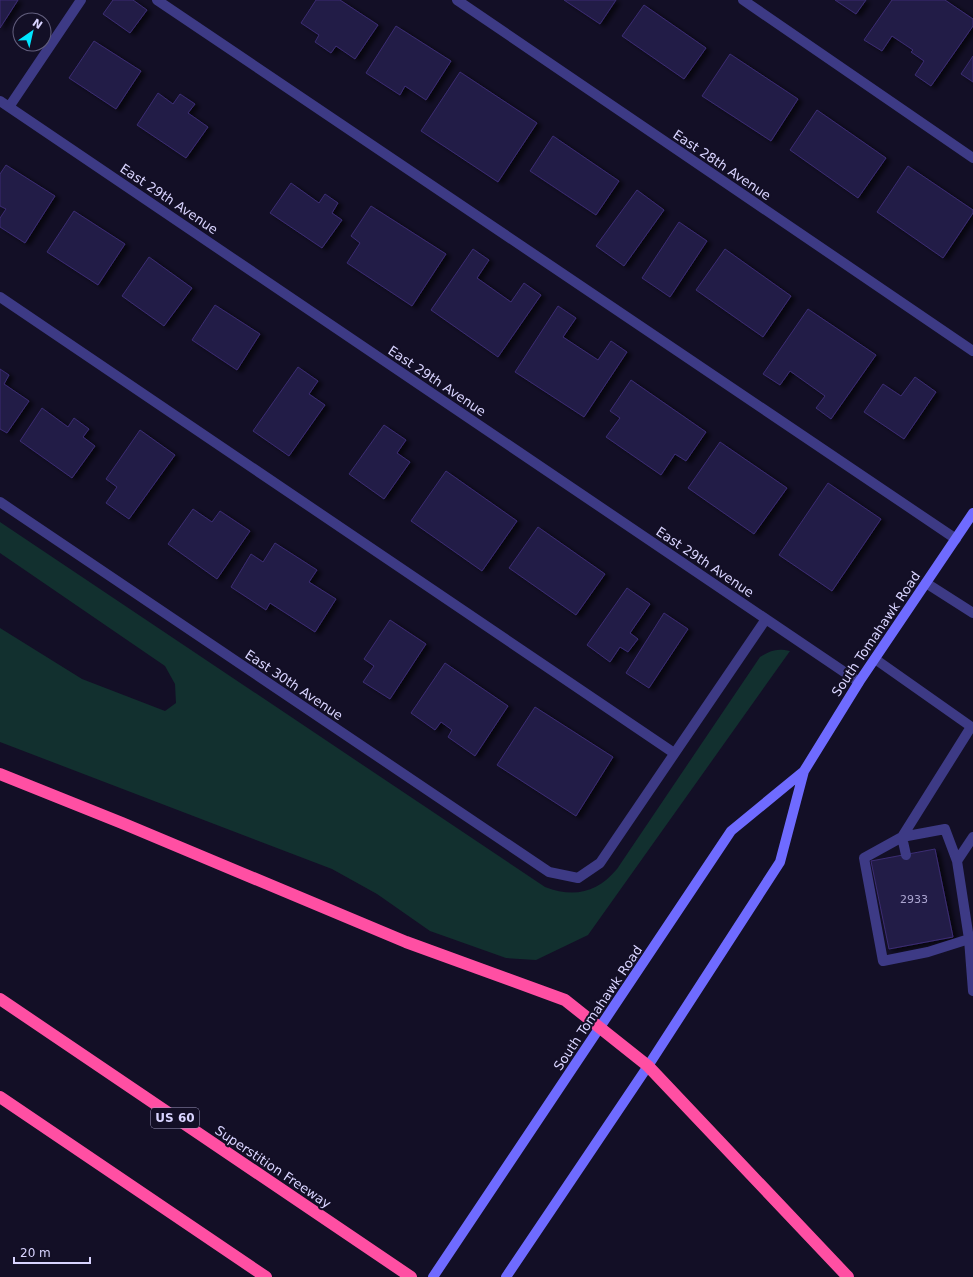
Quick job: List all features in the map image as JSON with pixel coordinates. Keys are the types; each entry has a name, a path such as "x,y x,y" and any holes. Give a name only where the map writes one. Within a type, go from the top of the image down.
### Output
{"highway":[{"path":"0,774 122,823 406,942 565,1000 648,1066 848,1277"},
{"name":"Superstition Freeway","path":"0,999 411,1277"},
{"path":"0,1097 266,1277"}],"main road":[{"name":"South Tomahawk Road","path":"506,1277 648,1066 780,862 804,771 859,682 973,514"},
{"name":"South Tomahawk Road","path":"433,1277 731,831 804,771"}],"street":[{"path":"9,107 81,0"},
{"path":"157,0 956,539"},
{"name":"East 28th Avenue","path":"457,0 973,351"},
{"path":"743,0 973,158"},
{"name":"East 29th Avenue","path":"0,101 859,682"},
{"path":"0,297 674,753 766,619"},
{"name":"East 30th Avenue","path":"0,502 549,872 578,878 600,863 674,753"},
{"path":"926,583 973,613"},
{"path":"875,659 972,727 902,838 906,855"},
{"path":"971,941 927,947 883,961 864,858 902,838 946,829 957,861 971,941 973,991"},
{"path":"957,861 973,837"}],"green space":[{"path":"0,522 545,887 566,892 584,891 593,888 609,877 617,869 760,657 774,650 790,651 588,935 536,960 506,958 430,931 377,894 332,869 0,742 0,628 82,679 165,711 176,703 175,684 165,666 0,553"}],"building":[{"path":"0,0 18,0 0,28"},
{"path":"113,0 133,0 147,10 130,33 103,14"},
{"path":"316,0 340,0 378,25 355,59 336,46 331,53 315,42 319,35 301,23"},
{"path":"564,0 616,0 600,24"},
{"path":"835,0 866,0 856,14"},
{"path":"892,0 945,0 973,19 973,26 931,86 915,75 924,61 911,52 913,50 892,36 882,51 864,40"},
{"path":"644,5 706,48 684,79 622,36"},
{"path":"396,26 451,61 426,100 405,86 400,95 366,73"},
{"path":"94,41 141,71 116,109 69,78"},
{"path":"730,54 798,99 771,141 702,96"},
{"path":"973,56 973,82 961,74"},
{"path":"460,72 537,123 498,182 421,131"},
{"path":"158,93 173,104 180,94 195,104 188,113 208,127 186,158 137,125"},
{"path":"817,110 886,158 858,198 790,150"},
{"path":"553,136 619,181 596,215 530,171"},
{"path":"6,165 55,196 25,243 0,227 0,218 6,209 0,206 0,174"},
{"path":"908,166 973,210 973,213 943,258 877,212"},
{"path":"291,183 319,203 325,194 338,203 332,213 342,220 322,248 270,213"},
{"path":"637,190 664,210 624,266 596,246"},
{"path":"371,206 446,254 412,306 347,263 360,243 351,236"},
{"path":"74,211 125,244 98,285 47,252"},
{"path":"679,222 707,241 670,297 642,278"},
{"path":"473,249 489,260 477,278 511,302 524,283 541,295 498,357 431,310"},
{"path":"725,249 791,296 763,337 696,290"},
{"path":"149,257 192,288 164,326 122,296"},
{"path":"215,305 260,334 237,370 192,340"},
{"path":"558,306 576,318 563,337 598,360 611,341 627,352 584,417 515,372"},
{"path":"808,309 876,355 831,419 816,408 825,396 790,371 780,385 763,374"},
{"path":"298,367 318,381 309,394 325,405 289,456 253,431"},
{"path":"0,369 9,375 4,384 29,401 7,433 0,429"},
{"path":"915,377 936,392 904,439 864,412 883,384 901,396"},
{"path":"631,380 706,432 686,461 675,454 661,475 606,437 620,418 610,411"},
{"path":"42,408 68,427 74,418 89,429 83,437 95,446 72,478 20,441"},
{"path":"384,425 406,440 397,453 410,462 384,499 349,474"},
{"path":"140,430 175,455 129,519 106,503 117,487 106,479"},
{"path":"720,442 787,488 754,534 688,488"},
{"path":"446,471 517,521 482,571 411,521"},
{"path":"828,483 881,519 832,591 779,555"},
{"path":"193,509 212,522 220,511 250,531 217,579 168,544"},
{"path":"538,527 605,574 576,615 509,568"},
{"path":"275,543 317,570 309,582 336,599 315,632 270,603 266,610 231,587 251,554 263,562"},
{"path":"627,588 650,604 630,633 638,639 628,652 620,647 610,662 587,645"},
{"path":"664,613 688,629 649,688 626,673"},
{"path":"390,620 426,644 390,699 363,682 374,666 364,659"},
{"path":"445,663 508,706 475,756 448,737 452,730 441,722 435,730 411,713"},
{"path":"535,707 613,757 576,816 497,765"},
{"path":"935,849 953,937 889,949 871,861"}]}
